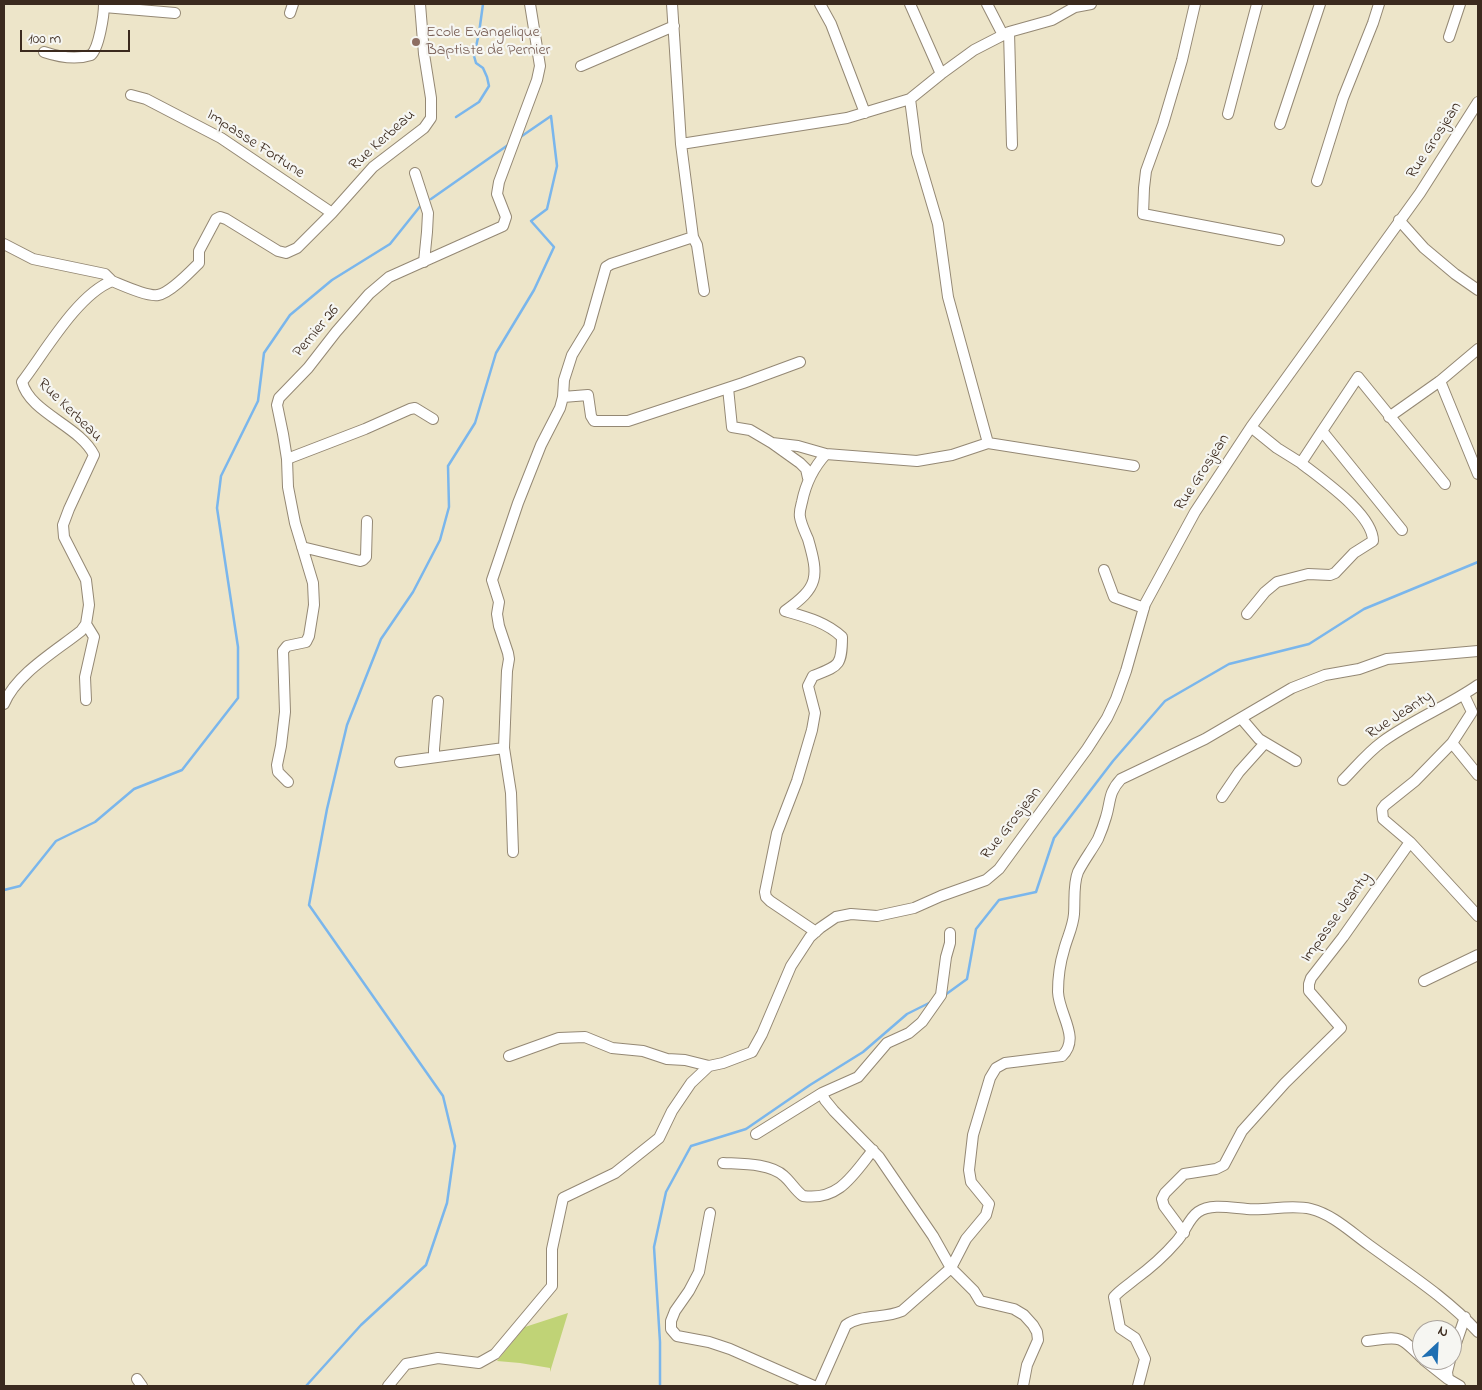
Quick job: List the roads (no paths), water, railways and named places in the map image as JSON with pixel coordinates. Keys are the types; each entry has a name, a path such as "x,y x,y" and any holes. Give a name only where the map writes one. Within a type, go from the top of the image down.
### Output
{"street":[{"name":"Rue Kerbeau","path":"86,624 88,604 86,580 64,537 63,526 94,455 89,446 43,409 24,390 22,382 65,321 100,285 112,281 152,295 159,295 168,290 188,275 199,263 199,251 216,219 220,217 278,251 286,253 297,248 332,213 373,167 424,128 431,118 431,98 424,54 420,4"},
{"name":"Pernier 26","path":"288,782 278,772 277,765 285,712 283,651 287,646 306,642 309,636 314,605 313,583 295,523 288,487 287,459 277,405 279,398 308,368 369,294 389,277 503,226 506,217 497,194 499,182 537,80 540,66 530,4"},
{"path":"672,4 681,144 693,237 697,244 704,291"},
{"path":"820,4 831,24 865,113"},
{"path":"910,4 941,74"},
{"path":"987,4 1006,34 1012,145"},
{"path":"681,144 847,118 910,99 974,50 1006,34 1052,20 1075,7 1090,4"},
{"path":"1195,4 1164,124 1146,171 1143,214 1279,240"},
{"path":"1228,114 1256,4"},
{"path":"1280,124 1320,4"},
{"path":"1317,181 1343,98 1379,4"},
{"path":"1449,37 1460,4"},
{"path":"44,52 74,58 91,56 96,50 104,5 175,13"},
{"path":"581,66 674,26"},
{"name":"Impasse Fortune","path":"131,95 146,99 221,138 332,213"},
{"path":"910,99 917,153 938,224 948,297 988,443"},
{"name":"Rue Grosjean","path":"388,1386 406,1364 438,1358 479,1363 495,1354 552,1286 552,1249 563,1198 615,1174 659,1138 672,1111 691,1082 709,1066 752,1052 762,1034 791,966 810,937 836,917 851,914 877,916 914,908 986,880 999,869 1087,749 1107,718 1116,700 1126,671 1144,608 1195,512 1251,427 1434,172 1478,102"},
{"path":"415,173 428,213 424,262"},
{"path":"1399,220 1424,248 1478,290"},
{"path":"514,852 512,793 504,748 509,659 498,626 499,602 492,580 534,462 560,408 564,380 572,354 590,327 606,268 611,264 693,237"},
{"path":"4,244 33,260 105,274 112,281"},
{"path":"1389,417 1440,381 1478,349"},
{"path":"563,397 588,395 591,416 594,421 628,421 800,362"},
{"path":"1302,463 1358,378 1445,484"},
{"path":"1440,381 1478,474"},
{"path":"728,388 732,427 750,430 772,443 800,463 806,469 808,478"},
{"path":"287,459 365,429 410,409 415,408 433,419"},
{"path":"1247,614 1265,592 1277,582 1308,574 1330,575 1335,573 1354,553 1374,540 1370,528 1357,509 1302,463 1277,448 1251,427"},
{"path":"1322,431 1402,530"},
{"path":"772,443 798,446 826,454 917,461 952,455 988,443 1134,466"},
{"path":"816,932 770,901 766,897 765,892 777,834 797,781 812,730 815,713 808,686 813,676 832,670 842,655 842,637 832,629 819,622 785,611 801,600 812,585 816,572 800,515 808,478 826,454"},
{"path":"302,547 360,561 364,560 366,557 367,521"},
{"path":"1104,570 1114,597 1144,608"},
{"path":"4,704 10,692 20,680 81,631 86,624 94,638 85,677 86,700"},
{"path":"819,1386 846,1325 854,1319 892,1315 902,1312 951,1268 966,1239 986,1215 989,1204 971,1182 969,1170 973,1135 990,1078 996,1068 1005,1063 1062,1056 1068,1050 1071,1040 1058,993 1064,951 1074,917 1078,872 1098,839 1107,816 1109,798 1114,787 1121,779 1206,739 1292,688 1325,675 1359,669 1387,659 1478,651"},
{"name":"Rue Jeanty","path":"1343,780 1380,743 1478,685"},
{"path":"1464,695 1475,716 1415,781 1382,809 1383,819 1410,842 1478,916"},
{"path":"438,700 434,754 438,757"},
{"path":"1241,718 1251,732 1265,743 1296,761"},
{"path":"1222,797 1239,772 1265,743"},
{"path":"1452,743 1478,775"},
{"path":"400,762 504,748"},
{"name":"Impasse Jeanty","path":"1184,1233 1164,1206 1162,1199 1165,1192 1184,1174 1216,1169 1224,1165 1242,1131 1285,1083 1341,1028 1310,990 1311,978 1343,937 1410,842"},
{"path":"756,1134 822,1093 858,1077 887,1043 908,1033 922,1022 941,995 950,933"},
{"path":"1424,981 1478,956"},
{"path":"510,1056 559,1038 585,1037 612,1048 643,1051 667,1059 685,1060 709,1066"},
{"path":"822,1093 834,1111 879,1157 951,1268 974,1291 980,1301 1014,1309 1034,1324 1038,1340 1028,1365 1023,1386"},
{"path":"723,1163 753,1164 778,1172 784,1175 802,1196 810,1197 830,1195 839,1190 873,1150"},
{"path":"1138,1386 1145,1359 1135,1338 1120,1328 1114,1297 1121,1289 1156,1262 1184,1233 1192,1218 1199,1211 1210,1207 1252,1210 1311,1209 1331,1218 1416,1278 1465,1317 1478,1332"},
{"path":"710,1213 698,1272 671,1321 671,1328 677,1336 709,1342 730,1349 814,1386"},
{"path":"1462,1326 1465,1317"},
{"path":"1367,1342 1399,1338 1412,1348"},
{"path":"1437,1370 1460,1386"},
{"path":"1448,1370 1448,1379"}],"waterway":[{"path":"456,117 479,102 489,86 483,68 476,63 474,56 483,4"},
{"path":"306,1386 361,1325 426,1265 447,1203 455,1146 443,1096 309,905 327,809 347,725 381,639 413,592 440,540 449,507 448,466 475,423 496,353 534,290 554,247 531,221 547,209 557,166 551,116 519,138"},
{"path":"431,199 508,145"},
{"path":"4,890 20,886 56,841 95,822 134,789 182,770 238,698 238,647 217,508 221,476 258,401 264,353 290,315 332,280 390,244 422,204"},
{"path":"945,995 967,979 976,929 999,900 1036,892 1054,838 1113,761 1165,701 1229,664 1309,644 1364,609 1478,562"},
{"path":"660,1386 660,1342 654,1247 666,1192 691,1146 746,1129 810,1085 863,1052 907,1014 931,1002"}],"place":[{"name":"Ecole Evangelique Baptiste de Pernier","path":"416,42"}]}
